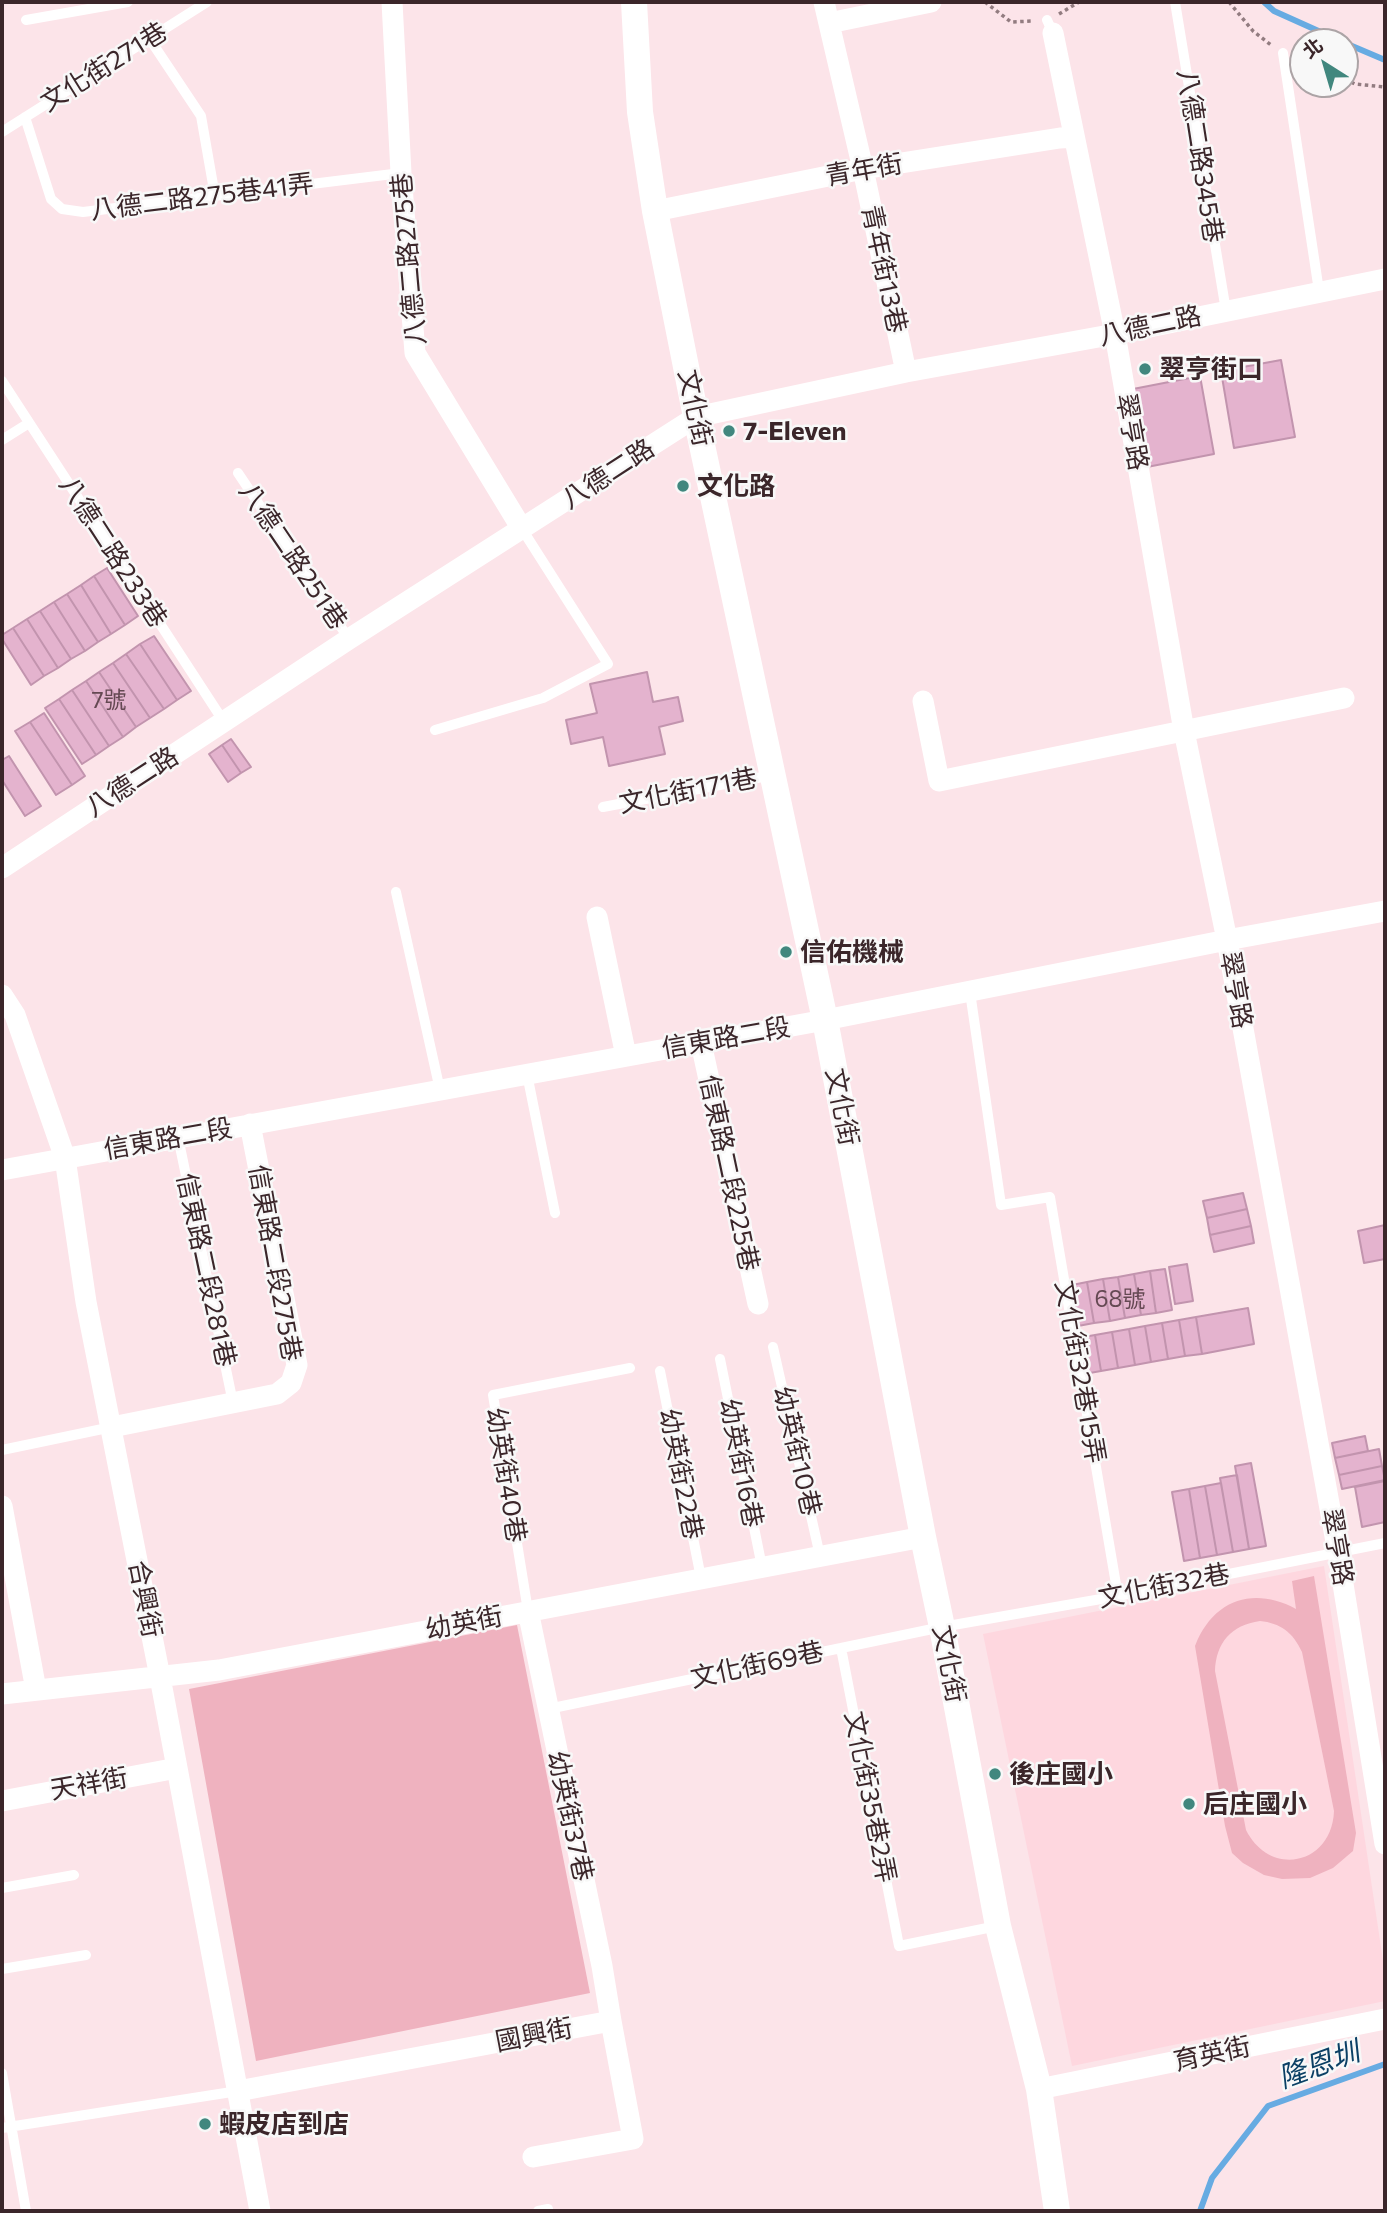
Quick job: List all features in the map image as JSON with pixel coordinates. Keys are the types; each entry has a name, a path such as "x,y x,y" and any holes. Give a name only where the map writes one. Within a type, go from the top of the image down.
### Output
{"street":[{"name":"八德二路275巷","path":"392,2 401,173 415,353 522,529"},
{"name":"文化街","path":"634,2 640,112 655,211 696,417 825,1020 923,1537 943,1626 998,1926 1039,2089 1057,2211"},
{"path":"827,12 931,2"},
{"name":"青年街13巷","path":"827,12 906,372"},
{"name":"翠亨路","path":"1050,26 1115,334 1184,731 1227,940 1380,1777 1385,1844"},
{"name":"青年街","path":"655,211 863,169 1074,137"},
{"name":"八德二路","path":"2,868 349,639 696,417 906,372 1115,334 1385,279"},
{"path":"923,701 939,781 1344,698"},
{"name":"信東路二段","path":"2,1170 825,1020 1385,911"},
{"path":"597,917 626,1056"},
{"name":"合興街","path":"2,995 15,1015 65,1158 86,1302 160,1677 260,2211"},
{"name":"信東路二段225巷","path":"701,1043 758,1304"},
{"name":"信東路二段275巷","path":"112,1427 277,1394 291,1383 297,1365 250,1125"},
{"path":"2,1506 36,1690"},
{"name":"幼英街","path":"2,1694 219,1670 923,1537"},
{"name":"幼英街37巷","path":"528,1611 611,2021"},
{"name":"天祥街","path":"2,1801 177,1768"},
{"name":"育英街","path":"1039,2089 1385,2019"},
{"name":"國興街","path":"238,2091 611,2021 633,2139 533,2157"}],"lane":[{"path":"26,20 128,2"},
{"name":"文化街271巷","path":"2,132 149,38 192,6 207,2"},
{"name":"八德二路345巷","path":"1175,2 1226,311"},
{"path":"149,38 201,116 215,196"},
{"path":"1283,53 1319,291"},
{"name":"八德二路275巷41弄","path":"25,117 51,199 62,209 83,212 401,173"},
{"name":"八德二路233巷","path":"2,381 224,722"},
{"path":"2,440 29,423"},
{"name":"八德二路251巷","path":"238,473 349,639"},
{"path":"435,730 543,698 608,664 522,529"},
{"name":"文化街171巷","path":"603,807 773,775"},
{"path":"396,892 440,1090"},
{"name":"文化街32巷15弄","path":"970,992 1001,1205 1050,1197 1118,1596"},
{"path":"527,1074 555,1213"},
{"name":"信東路二段281巷","path":"178,1137 233,1403"},
{"name":"幼英街10巷","path":"773,1347 820,1556"},
{"name":"幼英街16巷","path":"720,1359 762,1567"},
{"name":"幼英街40巷","path":"528,1611 493,1395 630,1368"},
{"name":"幼英街22巷","path":"660,1371 701,1578"},
{"path":"2,1450 112,1427"},
{"name":"文化街32巷","path":"943,1626 1118,1596 1385,1543"},
{"name":"文化街69巷","path":"548,1709 943,1626"},
{"name":"文化街35巷2弄","path":"841,1648 899,1945 998,1926"},
{"path":"2,1888 74,1875"},
{"path":"2,1969 86,1955"},
{"path":"2,2073 7,2127 26,2211"},
{"path":"7,2127 238,2091"}],"path":[{"path":"1229,2 1252,31 1283,53"},
{"path":"1359,84 1385,87"}],"shaded area":[{"name":"后庄國小","path":"1324,1566 1385,1974 1385,2001 1072,2066 983,1634"},
{"path":"1314,1576 1356,1833 1353,1851 1333,1868 1310,1878 1282,1879 1264,1875 1232,1853 1225,1826 1195,1646 1212,1618 1236,1602 1250,1598 1265,1599 1296,1609 1292,1581","holes":["1267,1622 1280,1626 1290,1634 1302,1652 1334,1811 1331,1829 1323,1844 1298,1859 1270,1855 1257,1845 1246,1830 1215,1671 1218,1652 1233,1631 1250,1623"]},
{"path":"517,1625 590,1993 256,2061 189,1689"}],"building":[{"path":"1281,360 1295,437 1234,448 1221,371"},
{"path":"1200,376 1214,454 1147,467 1133,389"},
{"path":"107,568 138,616 125,625 94,576"},
{"path":"94,576 125,625 111,634 81,585"},
{"path":"81,585 111,634 98,642 67,594"},
{"path":"67,594 98,642 85,651 54,602"},
{"path":"54,602 85,651 71,659 40,611"},
{"path":"40,611 71,659 58,668 27,619"},
{"path":"27,619 58,668 44,676 13,628"},
{"path":"13,628 44,676 31,685 2,639 2,635"},
{"path":"154,636 191,691 177,700 140,644"},
{"path":"140,644 177,700 164,709 126,654"},
{"path":"126,654 164,709 150,718 113,663"},
{"path":"113,663 150,718 136,727 99,672"},
{"path":"99,672 136,727 123,737 86,681"},
{"path":"647,672 653,702 678,697 683,721 659,727 665,754 609,766 603,737 571,744 566,720 597,713 590,684"},
{"path":"86,681 123,737 109,746 72,690"},
{"path":"72,690 109,746 96,755 59,699"},
{"path":"59,699 96,755 82,764 45,708"},
{"path":"44,713 85,776 72,785 30,722"},
{"path":"30,722 72,785 56,795 15,731"},
{"path":"231,739 251,767 241,773 222,745"},
{"path":"222,745 241,773 228,782 209,754"},
{"path":"9,756 41,806 25,816 2,780 2,760"},
{"path":"1243,1193 1247,1209 1207,1218 1203,1201"},
{"path":"1247,1209 1251,1226 1210,1235 1207,1218"},
{"path":"1385,1225 1385,1259 1364,1263 1358,1231"},
{"path":"1251,1226 1254,1243 1214,1252 1210,1235"},
{"path":"1187,1264 1193,1301 1175,1304 1169,1267"},
{"path":"1165,1269 1172,1310 1156,1313 1150,1271"},
{"path":"1150,1271 1156,1313 1141,1315 1134,1274"},
{"path":"1134,1274 1141,1315 1125,1318 1118,1277"},
{"path":"1118,1277 1125,1318 1110,1321 1103,1279"},
{"path":"1103,1279 1110,1321 1094,1323 1087,1282"},
{"path":"1087,1282 1094,1323 1078,1326 1072,1285"},
{"path":"1248,1308 1254,1344 1202,1354 1196,1317"},
{"path":"1196,1317 1202,1354 1185,1356 1179,1320"},
{"path":"1179,1320 1185,1356 1168,1359 1162,1323"},
{"path":"1162,1323 1168,1359 1151,1362 1145,1326"},
{"path":"1145,1326 1151,1362 1135,1365 1129,1329"},
{"path":"1129,1329 1135,1365 1118,1368 1112,1332"},
{"path":"1112,1332 1118,1368 1101,1371 1095,1335"},
{"path":"1095,1335 1101,1371 1084,1374 1078,1338"},
{"path":"1365,1436 1368,1451 1335,1458 1332,1443"},
{"path":"1379,1449 1382,1466 1339,1475 1335,1458"},
{"path":"1251,1463 1266,1546 1249,1549 1235,1466"},
{"path":"1382,1466 1385,1480 1342,1489 1339,1475"},
{"path":"1237,1475 1249,1549 1233,1552 1220,1478"},
{"path":"1385,1481 1385,1522 1362,1527 1355,1487"},
{"path":"1221,1483 1233,1552 1217,1555 1205,1486"},
{"path":"1205,1486 1217,1555 1200,1558 1189,1489"},
{"path":"1189,1489 1200,1558 1184,1561 1172,1492"}],"waterway":[{"path":"1264,2 1274,11 1312,28"},
{"path":"1359,49 1385,60"},
{"name":"隆恩圳","path":"1200,2211 1212,2178 1268,2106 1385,2064"}],"place":[{"name":"翠亨街口","path":"1145,369"},
{"name":"7-Eleven","path":"729,431"},
{"name":"文化路","path":"683,486"},
{"name":"信佑機械","path":"786,952"},
{"name":"後庄國小","path":"995,1774"},
{"name":"后庄國小","path":"1189,1804"},
{"name":"蝦皮店到店","path":"205,2124"}]}
